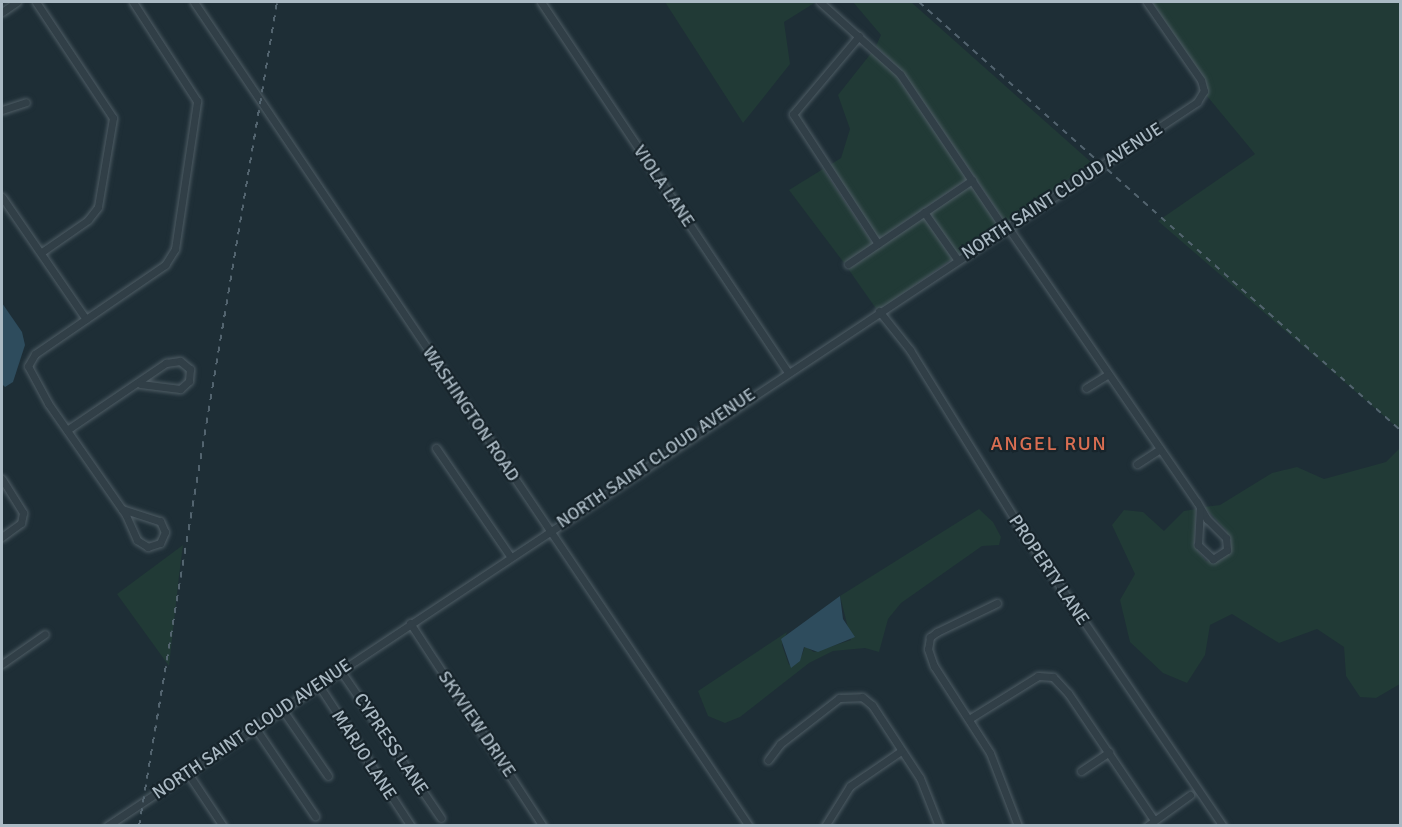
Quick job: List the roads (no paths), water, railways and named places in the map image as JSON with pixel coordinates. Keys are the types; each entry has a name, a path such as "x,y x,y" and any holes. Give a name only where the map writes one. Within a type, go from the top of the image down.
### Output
{"street":[{"path":"2,12 17,2"},
{"path":"36,2 113,118 98,207 88,220 42,252"},
{"path":"122,508 160,521 165,532 160,543 148,547 140,542 122,508 67,430 28,366 35,354 170,260 176,243 198,111 193,91 133,2"},
{"name":"WASHINGTON ROAD","path":"194,2 749,825"},
{"name":"VIOLA LANE","path":"541,2 787,370"},
{"path":"820,2 900,74 1200,510 1226,538 1227,550 1213,559 1198,545 1200,510"},
{"name":"NORTH SAINT CLOUD AVENUE","path":"107,825 787,370 1197,102 1204,91 1201,80 1147,2"},
{"path":"859,36 793,114 878,244"},
{"path":"2,110 26,102"},
{"path":"848,264 972,180"},
{"path":"2,197 86,319"},
{"path":"924,212 957,259"},
{"name":"PROPERTY LANE","path":"879,311 910,350 1023,532 1223,825"},
{"path":"67,430 140,384 170,361 184,363 190,369 189,381 180,389 140,384"},
{"path":"1086,388 1108,374"},
{"path":"436,448 510,556"},
{"path":"1137,464 1160,449"},
{"path":"2,479 23,513 21,523 2,537"},
{"path":"997,603 937,632 929,643 929,656 990,753 1018,825"},
{"name":"SKYVIEW DRIVE","path":"410,623 543,825"},
{"path":"2,664 45,634"},
{"name":"CYPRESS LANE","path":"340,670 441,818"},
{"path":"969,719 1038,676 1047,675 1063,687 1154,820"},
{"name":"MARJO LANE","path":"318,684 411,825"},
{"path":"768,760 780,744 848,695 862,697 872,705 924,784 939,825"},
{"path":"282,709 328,776"},
{"path":"254,726 315,816"},
{"path":"825,825 850,786 901,751"},
{"path":"1081,771 1109,752"},
{"path":"187,772 223,825"},
{"path":"1147,825 1190,795"}],"water":[{"path":"2,303 22,332 25,345 13,382 5,387 2,384"},
{"path":"840,596 843,619 855,637 818,652 804,647 800,661 791,668 781,639"}],"railway":[{"path":"139,826 277,2"},
{"path":"919,2 1400,430"}],"district":[{"name":"ANGEL RUN","path":"1049,443"}]}
